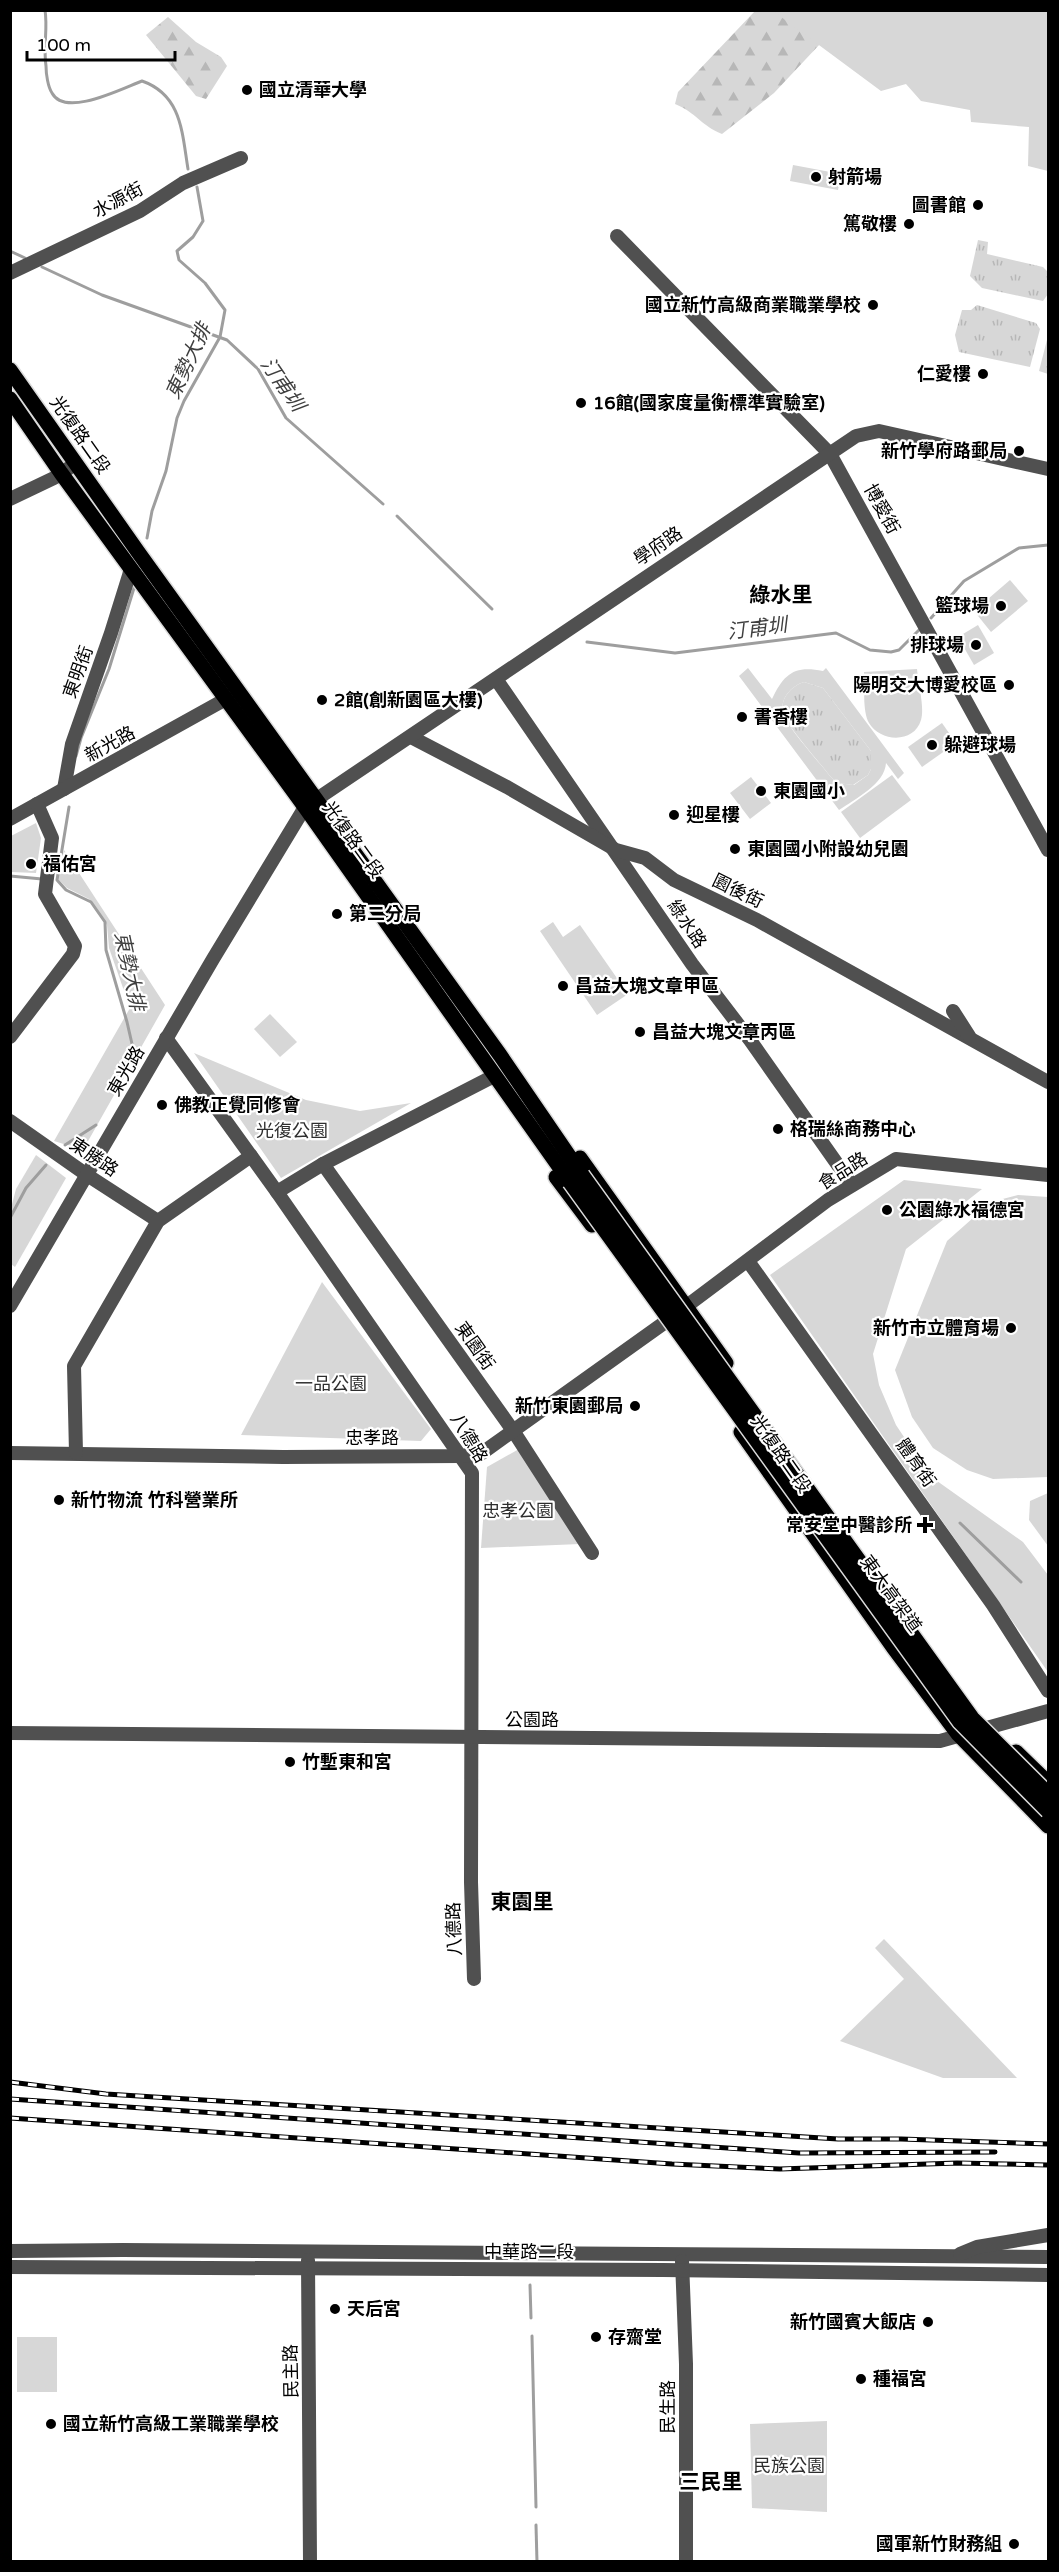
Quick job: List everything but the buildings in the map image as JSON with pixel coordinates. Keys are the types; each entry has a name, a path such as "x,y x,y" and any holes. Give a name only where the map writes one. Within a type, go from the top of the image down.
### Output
{"main road":[{"name":"光復路二段","path":"10,370 156,576 494,1076 532,1113 564,1136 971,1706 989,1727 1048,1783"},
{"name":"光復路二段","path":"10,399 61,473 226,699 311,803 576,1178"},
{"name":"光復路二段","path":"532,1113 540,1154 664,1323 893,1647 958,1734 1048,1821"},
{"name":"東大高架道","path":"576,1178 972,1718 1048,1794"},
{"name":"東大高架道","path":"576,1178 960,1722 1048,1821"},
{"path":"686,1306 710,1364 895,1624 912,1634"}],"street":[{"name":"水源街","path":"10,273 140,211 183,183 241,158"},
{"name":"博愛街","path":"617,236 830,454 1048,850"},
{"name":"學府路","path":"311,803 856,435 879,431 1048,469"},
{"path":"10,499 75,464"},
{"name":"東明街","path":"64,789 72,744 131,568"},
{"name":"綠水路","path":"496,679 616,850 692,964 750,1040 852,1185"},
{"name":"新光路","path":"10,819 226,699"},
{"name":"園後街","path":"411,737 507,787 616,850 645,858 674,880 757,920 1048,1082"},
{"name":"東光路","path":"10,1306 166,1038 311,803"},
{"path":"10,1037 73,954 75,946 45,894 52,838 37,804"},
{"path":"953,1011 970,1038"},
{"name":"八德路","path":"166,1038 277,1192 472,1473 471,1882 474,1979"},
{"path":"277,1192 323,1164 494,1076"},
{"name":"東勝路","path":"10,1120 87,1175 158,1221"},
{"path":"76,1453 74,1366 158,1221 251,1156"},
{"name":"食品路","path":"686,1306 828,1200 896,1159 1048,1175"},
{"name":"東園街","path":"323,1164 514,1432 592,1553"},
{"name":"體育街","path":"748,1261 953,1548 1048,1691"},
{"name":"忠孝路","path":"10,1453 281,1457 462,1456 482,1453 686,1306"},
{"name":"公園路","path":"10,1732 940,1741 958,1734 1048,1711"},
{"path":"1022,2241 1048,2224"},
{"path":"952,2257 977,2247 1048,2235"},
{"name":"中華路二段","path":"10,2251 682,2253 1048,2257"},
{"name":"民主路","path":"309,2252 307,2268 310,2562"},
{"name":"民生路","path":"682,2253 686,2364 686,2562"},
{"name":"中華路二段","path":"10,2267 681,2270 1048,2275"}],"green space":[{"path":"755,11 851,11 774,93 722,134 675,104 678,92"},
{"path":"773,11 1048,11 1048,171 1028,166 1029,127 971,122 970,110 921,101 906,84 881,91"},
{"path":"168,17 196,42 221,57 227,66 206,99 196,96 146,35"},
{"name":"射箭場","path":"793,165 841,174 838,190 790,181"},
{"path":"978,240 988,242 987,254 1043,267 1048,272 1048,294 1043,301 982,288 970,276"},
{"path":"977,305 1036,323 1040,329 1030,367 959,352 955,335 962,310 971,310"},
{"path":"1048,336 1048,374 1039,371"},
{"name":"籃球場","path":"1010,580 1028,601 991,632 974,611"},
{"name":"排球場","path":"978,625 994,653 974,665 958,637"},
{"path":"748,668 772,699 781,683 791,673 804,669 823,671 826,668 904,773 898,779 886,763 884,771 875,784 839,810 739,676","holes":["804,682 823,688 871,751 871,769 868,775 854,785 837,783 798,737 784,715 784,699 790,690"]},
{"path":"917,669 922,715 917,728 904,737 888,737 881,734 874,729 867,718 864,672"},
{"path":"804,682 823,688 871,751 871,769 868,775 853,785 837,783 830,776 784,715 783,704 787,694"},
{"name":"躲避球場","path":"942,723 956,743 922,767 908,747"},
{"path":"892,775 911,800 860,838 841,812"},
{"path":"751,777 771,803 750,819 730,793"},
{"path":"36,823 41,838 36,873 11,872 11,836"},
{"path":"64,850 165,1005 83,1150 54,1141 130,1008 109,948 107,925 89,899 67,888 58,879"},
{"path":"553,922 563,937 580,925 628,994 597,1015 540,931"},
{"path":"270,1014 297,1042 280,1057 254,1029"},
{"name":"光復公園","path":"194,1053 306,1100 360,1111 411,1103 281,1178"},
{"path":"36,1155 66,1178 15,1267 11,1264 11,1208 16,1189"},
{"path":"904,1180 982,1189 906,1249 873,1354 879,1385 896,1425 930,1476 1023,1542 1048,1575 1048,1672 770,1275"},
{"name":"新竹市立體育場","path":"1018,1195 1048,1197 1048,1477 993,1479 967,1470 933,1448 912,1417 895,1370 947,1241 991,1202"},
{"name":"一品公園","path":"322,1282 431,1429 421,1441 241,1435"},
{"name":"忠孝公園","path":"519,1449 580,1544 481,1548 487,1467"},
{"path":"1048,1493 1048,1546 1029,1520 1030,1501"},
{"path":"884,1939 1017,2078 943,2078 840,2041 904,1979 875,1948"},
{"path":"17,2337 57,2337 57,2392 17,2392"},
{"name":"民族公園","path":"827,2421 827,2512 752,2508 750,2424"}],"waterway":[{"name":"東勢大排","path":"45,10 46,73 52,93 59,100 69,103 95,99 142,81 155,87 173,106 178,117 188,169"},
{"name":"東勢大排","path":"147,538 152,511 166,471 177,418 220,337 225,310 205,283 179,260 177,251 193,237 203,221 197,187"},
{"name":"汀甫圳","path":"10,251 25,258"},
{"name":"汀甫圳","path":"42,267 102,295 227,340 258,369 286,418 383,504"},
{"name":"汀甫圳","path":"397,516 492,609"},
{"name":"汀甫圳","path":"931,618 964,581 1019,548 1048,545"},
{"name":"東勢大排","path":"76,756 109,669 134,588"},
{"name":"汀甫圳","path":"587,642 675,653 836,633 870,650 891,652 899,650 919,630"},
{"name":"東勢大排","path":"69,807 57,880 66,890 91,902 105,922 106,950 135,1057"},
{"path":"10,876 42,879"},
{"name":"東勢大排","path":"65,1145 96,1125"},
{"name":"東勢大排","path":"10,1218 26,1188 46,1165"},
{"path":"960,1523 1021,1582"},
{"path":"530,2285 531,2318"},
{"path":"532,2336 536,2507"},
{"path":"536,2525 537,2562"}],"railway":[{"path":"10,2082 106,2094 838,2139 1048,2144"},
{"path":"10,2099 799,2153 995,2152"},
{"path":"10,2118 672,2164 780,2169 957,2163 1048,2165"}],"place":[{"name":"國立清華大學","path":"247,90"},
{"name":"射箭場","path":"816,177"},
{"name":"圖書館","path":"978,205"},
{"name":"篤敬樓","path":"909,224"},
{"name":"國立新竹高級商業職業學校","path":"873,305"},
{"name":"仁愛樓","path":"983,374"},
{"name":"16館(國家度量衡標準實驗室)","path":"581,403"},
{"name":"新竹學府路郵局","path":"1019,451"},
{"name":"籃球場","path":"1001,606"},
{"name":"排球場","path":"976,645"},
{"name":"陽明交大博愛校區","path":"1009,685"},
{"name":"2館(創新園區大樓)","path":"322,700"},
{"name":"書香樓","path":"742,717"},
{"name":"躲避球場","path":"932,745"},
{"name":"東園國小","path":"761,791"},
{"name":"迎星樓","path":"674,815"},
{"name":"東園國小附設幼兒園","path":"735,849"},
{"name":"福佑宮","path":"31,864"},
{"name":"第二分局","path":"337,914"},
{"name":"昌益大塊文章甲區","path":"563,986"},
{"name":"昌益大塊文章丙區","path":"640,1032"},
{"name":"佛教正覺同修會","path":"162,1105"},
{"name":"格瑞絲商務中心","path":"778,1129"},
{"name":"公園綠水福德宮","path":"887,1210"},
{"name":"新竹市立體育場","path":"1011,1328"},
{"name":"新竹東園郵局","path":"635,1406"},
{"name":"新竹物流 竹科營業所","path":"59,1500"},
{"name":"常安堂中醫診所","path":"925,1525"},
{"name":"竹塹東和宮","path":"290,1762"},
{"name":"天后宮","path":"335,2309"},
{"name":"新竹國賓大飯店","path":"928,2322"},
{"name":"存齋堂","path":"596,2337"},
{"name":"種福宮","path":"861,2379"},
{"name":"國立新竹高級工業職業學校","path":"51,2424"},
{"name":"國軍新竹財務組","path":"1014,2544"}],"district":[{"name":"綠水里","path":"781,595"},
{"name":"東園里","path":"522,1902"},
{"name":"三民里","path":"711,2482"}]}
